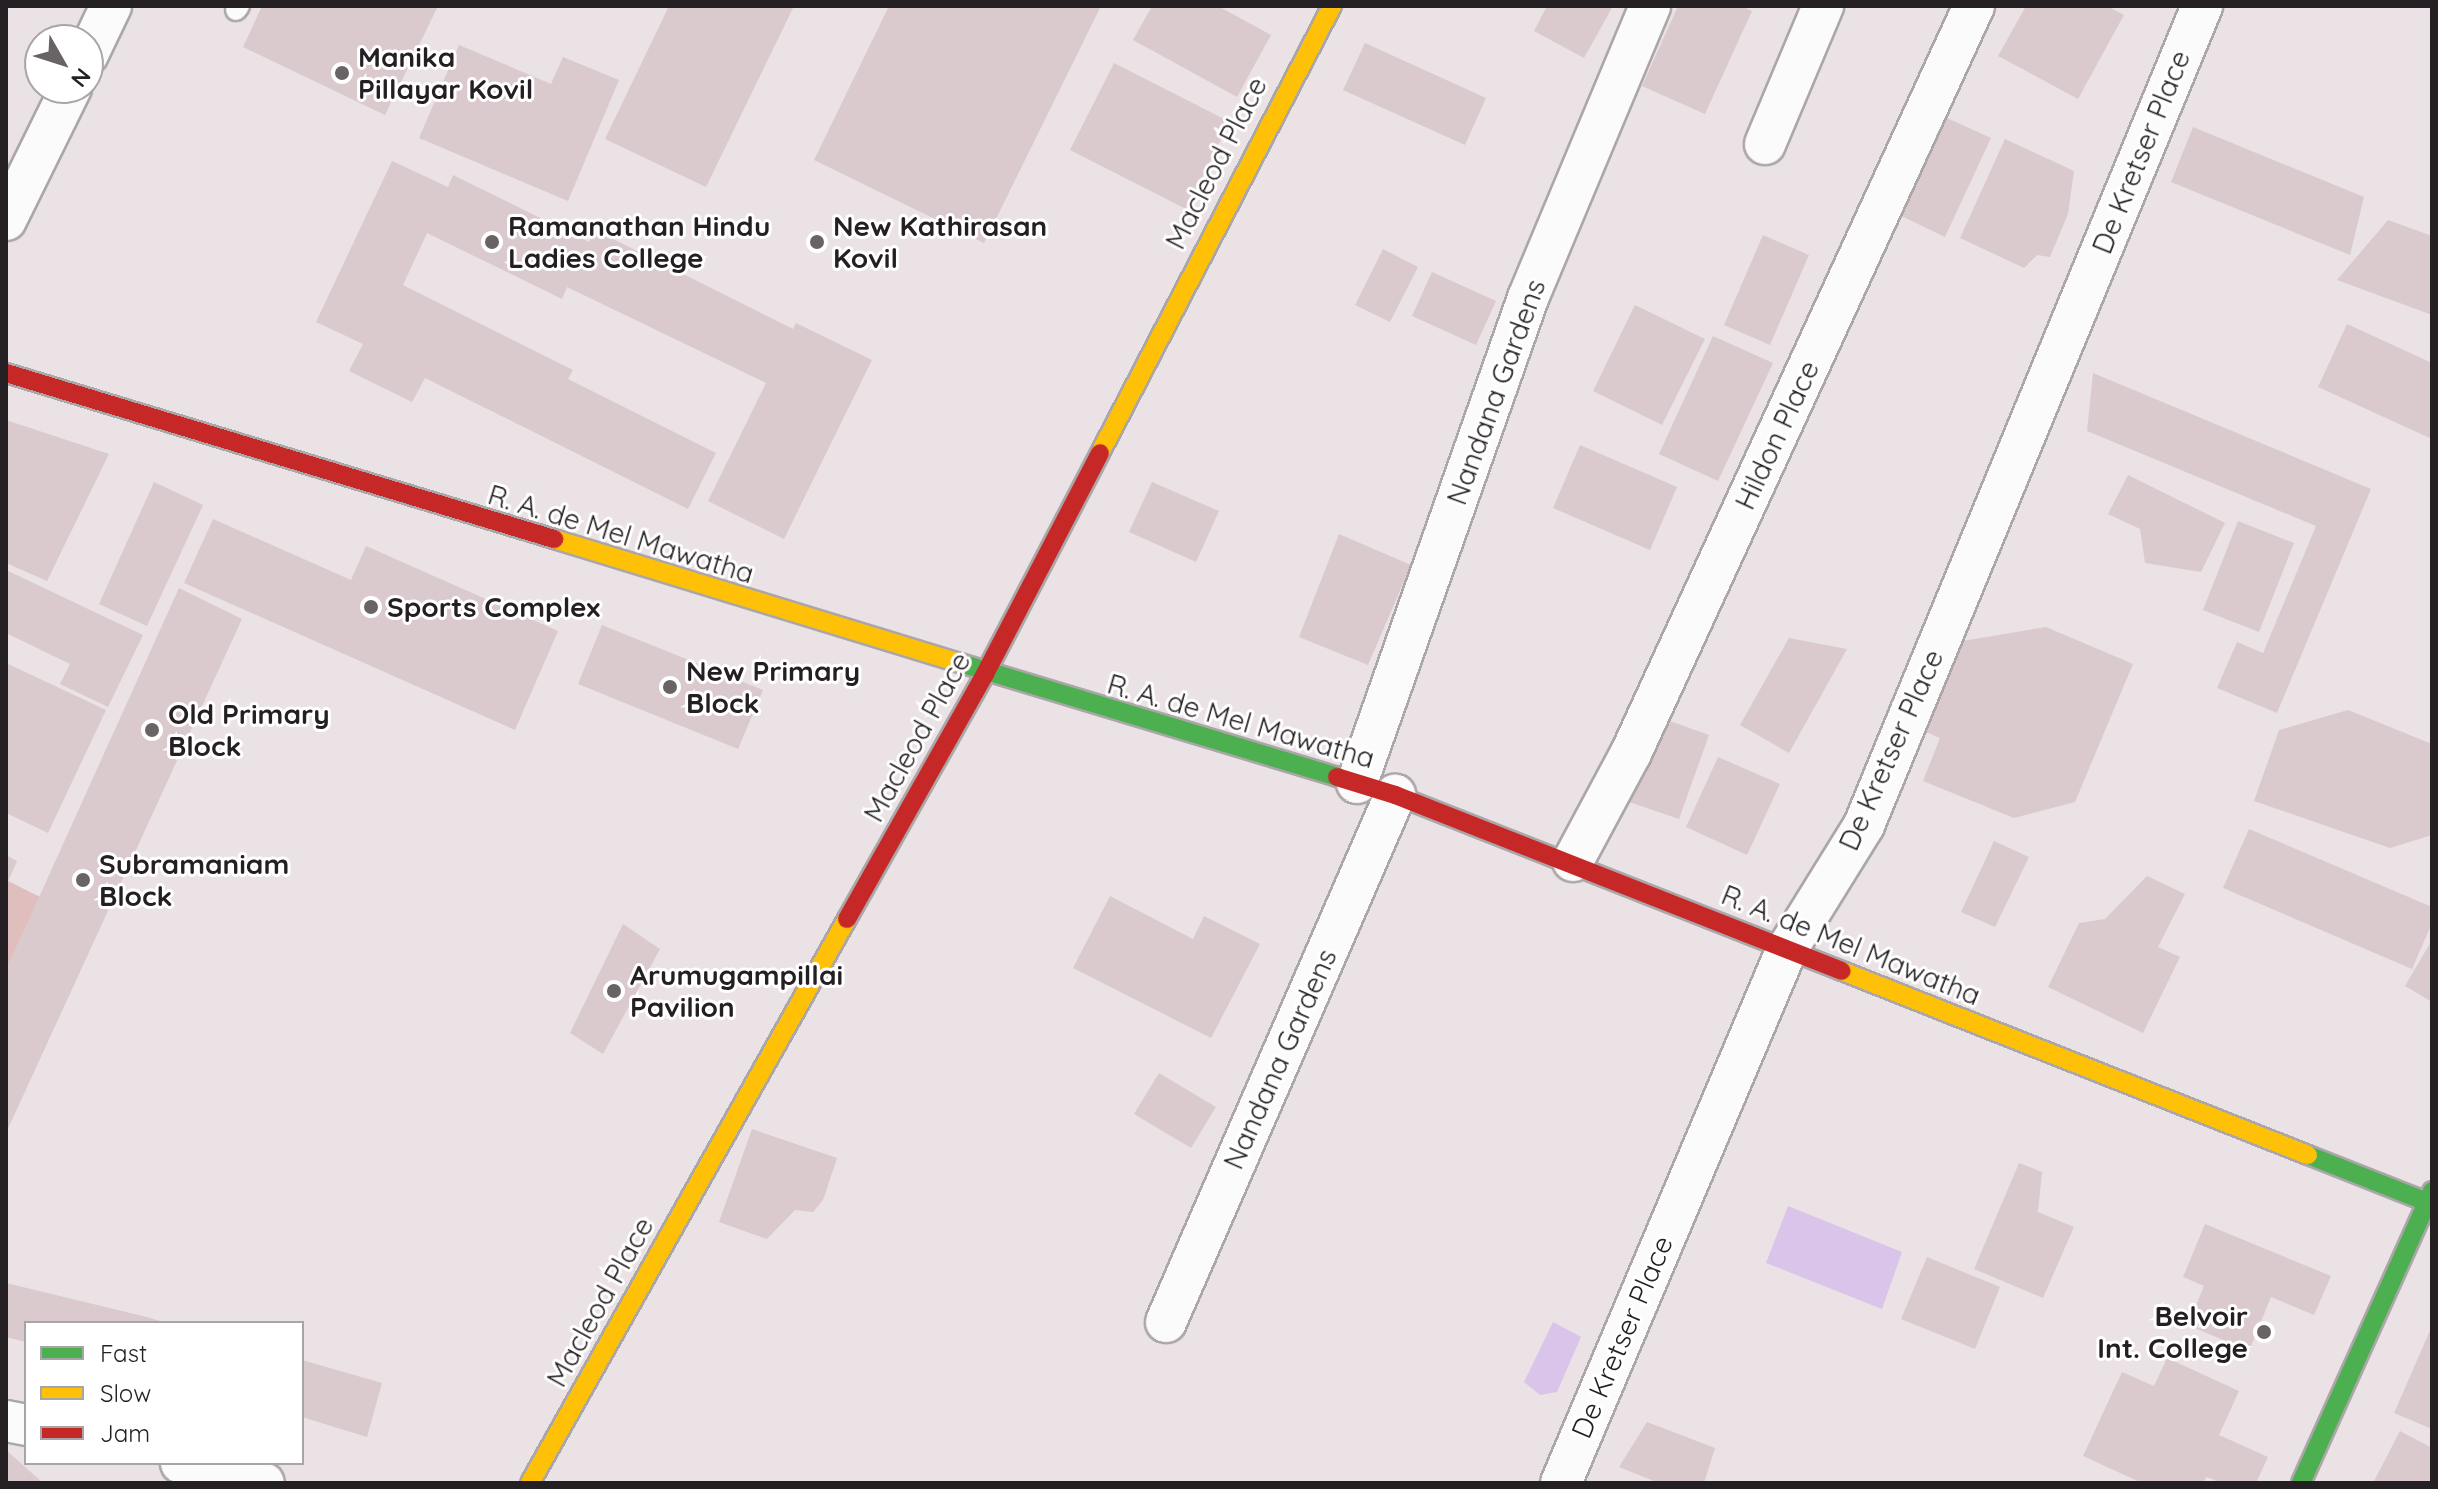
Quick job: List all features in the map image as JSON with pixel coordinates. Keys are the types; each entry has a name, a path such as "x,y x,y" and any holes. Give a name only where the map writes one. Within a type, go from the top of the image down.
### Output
{"main road":[{"name":"Macleod Place","path":"530,1483 985,674 1332,6"},
{"name":"R. A. de Mel Mawatha","path":"6,373 985,674 1395,795 1573,861 1786,951 2431,1199"},
{"path":"2301,1483 2431,1199"}],"street":[{"name":"Nandana Gardens","path":"1357,783 1528,298 1650,6"},
{"path":"1765,144 1823,6"},
{"name":"Hildon Place","path":"1573,861 1631,753 1974,6"},
{"name":"De Kretser Place","path":"1561,1483 1786,951 1864,825 2202,6"},
{"path":"6,220 63,104"},
{"name":"Nandana Gardens","path":"1166,1322 1395,795"},
{"path":"189,1465 264,1483"}],"shaded area":[{"path":"8,881 40,897 6,970 6,886"},
{"path":"1788,1206 1902,1252 1882,1309 1766,1263"},
{"path":"1553,1322 1581,1337 1557,1392 1540,1395 1524,1382"}],"building":[{"name":"Manika Pillayar Kovil","path":"262,6 438,6 385,115 243,47"},
{"path":"669,6 794,6 706,187 605,139"},
{"path":"889,6 1101,6 984,243 814,160"},
{"path":"1152,6 1218,6 1271,35 1237,97 1133,40"},
{"path":"1547,6 1613,6 1584,58 1534,31"},
{"path":"1678,6 1741,6 1752,11 1705,114 1642,86"},
{"path":"2026,6 2107,6 2124,15 2078,99 1998,56"},
{"path":"1365,43 1486,98 1465,145 1343,90"},
{"path":"459,45 551,84 563,57 619,80 568,201 419,138"},
{"path":"1114,63 1230,122 1186,209 1070,150"},
{"path":"1938,114 1991,138 1945,237 1893,212"},
{"path":"2193,127 2364,197 2350,255 2171,182"},
{"path":"2005,139 2074,171 2068,214 2050,257 2037,255 2024,268 1960,238"},
{"path":"392,161 448,187 453,175 589,242 595,230 793,329 796,323 872,360 784,539 708,501 766,383 567,287 562,299 427,233 403,285 573,370 568,379 716,453 688,509 425,378 412,402 349,371 363,344 316,322"},
{"path":"2388,220 2432,236 2432,315 2337,280"},
{"path":"1763,235 1809,255 1770,345 1724,325"},
{"path":"1383,249 1418,267 1390,322 1355,305"},
{"path":"1432,272 1496,301 1476,345 1412,316"},
{"path":"1635,305 1705,339 1662,425 1593,391"},
{"path":"2347,324 2432,363 2432,439 2318,387"},
{"path":"1713,336 1773,363 1718,481 1659,454"},
{"path":"2093,373 2371,489 2277,713 2217,688 2237,642 2263,653 2316,526 2087,431"},
{"path":"6,420 109,454 47,581 6,563"},
{"path":"1580,445 1677,487 1650,550 1553,508"},
{"path":"2128,475 2225,523 2201,572 2145,563 2140,529 2108,514"},
{"path":"154,482 203,505 147,626 99,604"},
{"path":"1152,482 1219,511 1196,562 1129,532"},
{"name":"Sports Complex","path":"213,519 351,580 366,546 558,631 515,730 184,583"},
{"path":"2238,521 2294,543 2259,632 2203,610"},
{"path":"1339,534 1411,565 1368,665 1299,637"},
{"path":"6,570 143,635 108,707 60,684 70,664 6,633"},
{"path":"179,588 242,619 6,1133 6,970"},
{"name":"New Primary Block","path":"602,625 763,690 738,749 578,684"},
{"path":"2046,627 2133,664 2075,802 2014,818 1923,781 1940,738 1926,732 1963,641"},
{"path":"1789,638 1847,649 1789,753 1740,725"},
{"path":"6,663 106,710 48,833 6,813"},
{"path":"2348,710 2432,744 2432,835 2390,848 2254,801 2279,730"},
{"path":"1656,716 1709,735 1679,819 1626,801"},
{"path":"1718,757 1780,784 1747,855 1686,827"},
{"path":"2249,829 2432,907 2432,923 2412,969 2223,888"},
{"path":"1994,841 2029,857 1995,927 1961,912"},
{"path":"6,855 17,861 6,886"},
{"path":"2147,876 2185,894 2158,947 2180,957 2143,1033 2048,987 2079,923 2105,919"},
{"path":"1110,896 1193,939 1204,916 1260,944 1211,1038 1073,968"},
{"name":"Arumugampillai Pavilion","path":"623,924 660,949 603,1054 570,1033"},
{"path":"2432,940 2432,1002 2405,986"},
{"path":"1159,1073 1216,1107 1191,1148 1134,1114"},
{"path":"752,1129 837,1158 823,1200 813,1212 795,1210 767,1239 719,1222"},
{"path":"2019,1163 2042,1172 2038,1212 2074,1227 2043,1298 1974,1269"},
{"path":"2205,1224 2331,1276 2314,1315 2271,1297 2249,1351 2188,1325 2204,1286 2183,1277"},
{"path":"1927,1257 2000,1287 1975,1349 1901,1319"},
{"path":"6,1283 160,1321 24,1321 24,1342 6,1337"},
{"path":"2432,1326 2432,1429 2394,1413"},
{"path":"2167,1358 2239,1391 2219,1435 2268,1457 2256,1483 2221,1483 2207,1477 2202,1483 2142,1483 2083,1456 2122,1372 2154,1386"},
{"path":"304,1361 382,1383 367,1437 304,1418"},
{"path":"1647,1422 1715,1448 1704,1483 1659,1483 1619,1467"},
{"path":"2400,1431 2432,1448 2432,1483 2373,1483"},
{"path":"6,1450 43,1483 6,1483"}],"traffic: fast":[{"path":"960,663 1337,777"},
{"path":"2308,1155 2432,1204"},
{"path":"2301,1483 2432,1191"}],"traffic: slow":[{"path":"1100,453 1332,6"},
{"path":"554,539 960,663"},
{"path":"530,1483 847,919"},
{"path":"1842,971 2308,1155"}],"traffic: jam":[{"path":"6,373 554,539"},
{"path":"847,919 985,674 1100,453"},
{"path":"1337,777 1395,795 1842,971"}],"place":[{"name":"Manika Pillayar Kovil","path":"342,73"},
{"name":"Ramanathan Hindu Ladies College","path":"492,242"},
{"name":"New Kathirasan Kovil","path":"817,242"},
{"name":"Sports Complex","path":"371,607"},
{"name":"New Primary Block","path":"670,687"},
{"name":"Old Primary Block","path":"152,730"},
{"name":"Subramaniam Block","path":"83,880"},
{"name":"Arumugampillai Pavilion","path":"614,991"},
{"name":"Belvoir Int. College","path":"2264,1332"}]}
